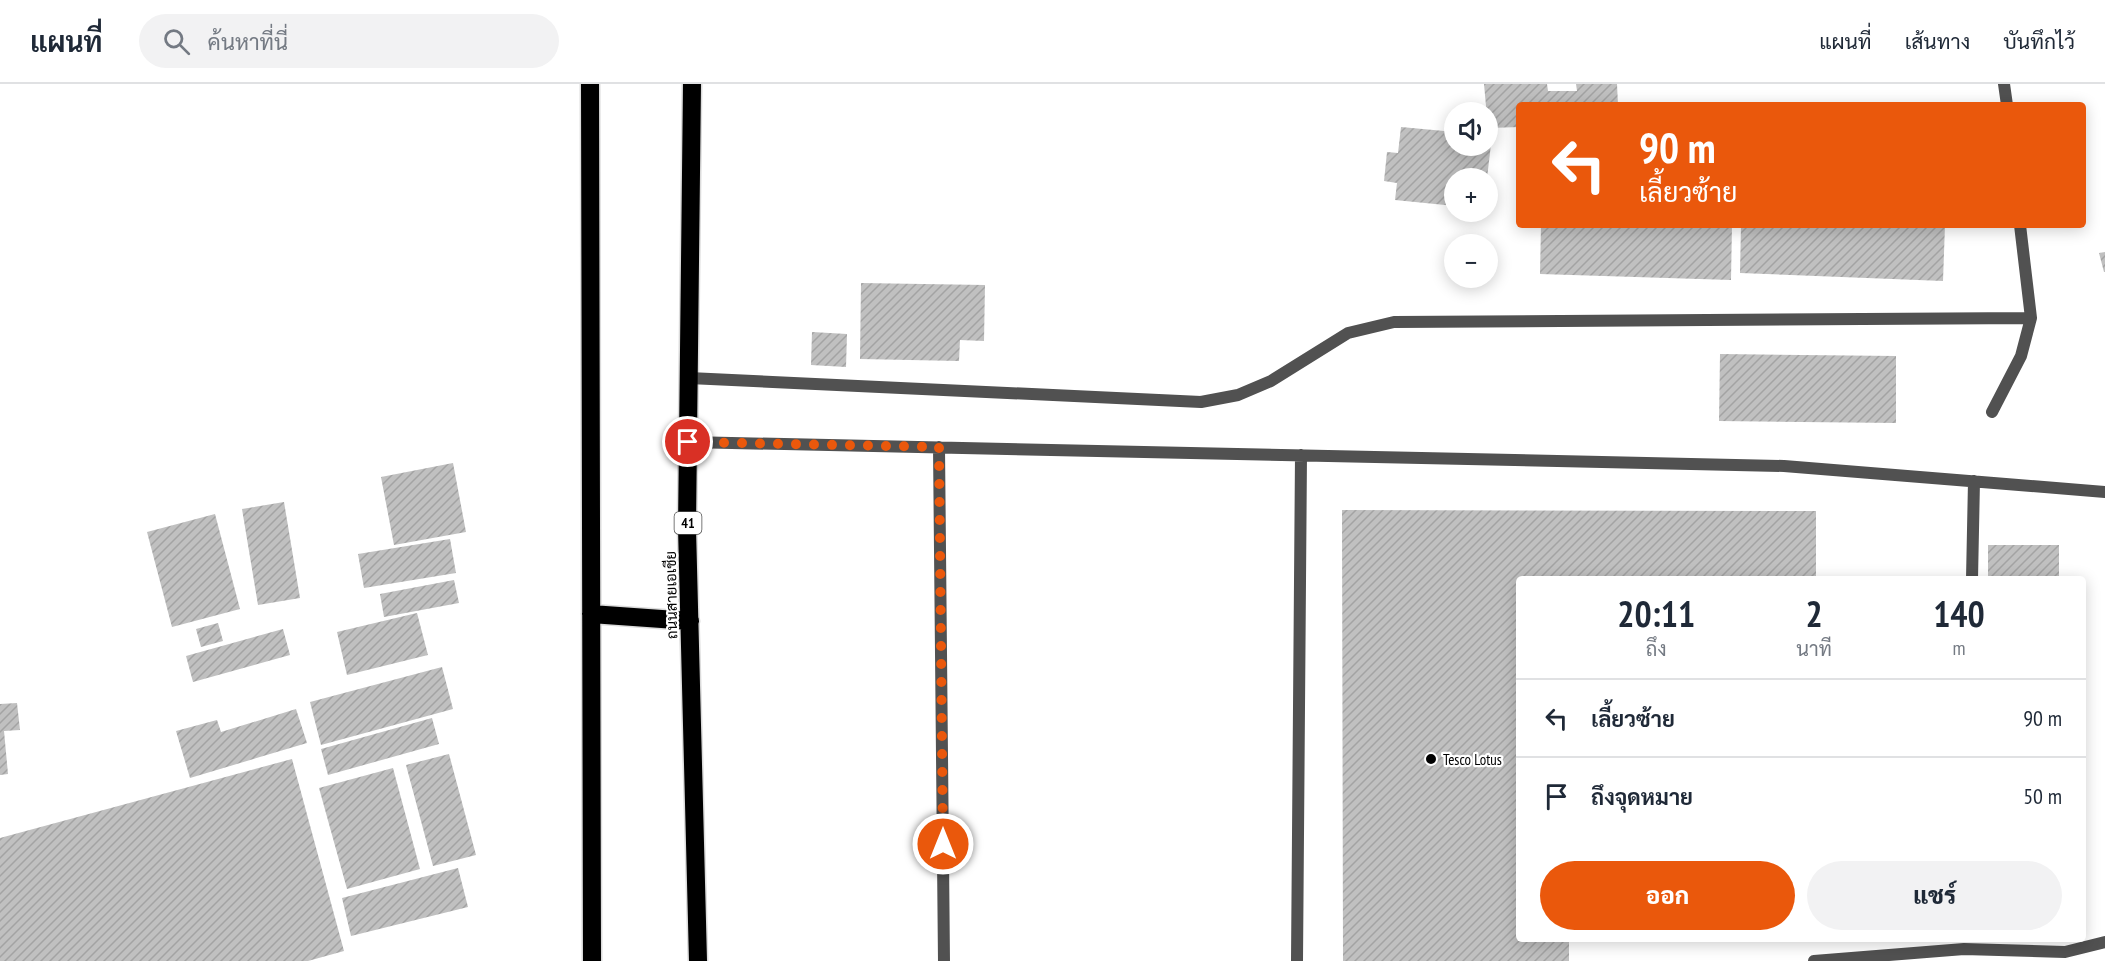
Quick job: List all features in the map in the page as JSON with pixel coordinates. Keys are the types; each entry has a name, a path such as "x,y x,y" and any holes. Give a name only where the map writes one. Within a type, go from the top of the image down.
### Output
{"highway":[{"path":"590,84 592,961"},
{"name":"ถนนสายเอเชีย","path":"692,84 688,442 698,961"},
{"path":"591,614 690,621"}],"lane":[{"path":"2004,84 2007,102"},
{"path":"1992,412 2021,356 2031,318 2020,228"},
{"path":"689,378 1202,402 1238,395 1271,381 1348,333 1394,322 2031,318"},
{"path":"688,442 1784,466 2105,492"},
{"path":"939,447 944,961"},
{"path":"1297,961 1301,455"},
{"path":"1972,576 1974,481"},
{"path":"1814,961 1964,944 2065,952 2105,942"}],"building":[{"path":"1484,84 1547,84 1548,91 1577,91 1576,84 1617,84 1618,102 1516,102 1516,127 1498,128 1498,102 1486,102"},
{"path":"1401,127 1444,131 1444,156 1490,156 1488,168 1444,168 1444,205 1395,200 1397,183 1384,181 1387,152 1398,153"},
{"path":"1541,228 1732,228 1731,280 1540,274"},
{"path":"1741,228 1945,228 1943,281 1740,273"},
{"path":"2105,252 2105,272 2104,272 2099,253"},
{"path":"861,283 985,285 984,341 960,340 959,361 860,359"},
{"path":"812,332 847,334 846,367 811,365"},
{"path":"1720,354 1896,356 1896,423 1719,421"},
{"path":"453,463 466,532 394,545 381,477"},
{"path":"284,502 300,598 258,605 242,509"},
{"name":"Tesco Lotus","path":"1342,510 1816,511 1816,576 1516,576 1516,942 1569,942 1569,961 1343,961"},
{"path":"215,514 240,609 172,627 147,532"},
{"path":"450,539 456,573 364,588 358,554"},
{"path":"1988,545 2059,545 2059,576 1988,576"},
{"path":"454,580 459,603 384,617 380,594"},
{"path":"417,613 428,655 347,675 337,632"},
{"path":"218,623 223,641 201,647 196,629"},
{"path":"283,629 290,655 193,682 186,656"},
{"path":"442,667 453,709 321,745 310,702"},
{"path":"17,703 20,730 4,731 8,774 0,775 0,704"},
{"path":"296,709 307,743 190,778 176,731 217,720 221,732"},
{"path":"432,718 439,744 328,775 321,749"},
{"path":"449,754 476,855 433,866 406,765"},
{"path":"292,759 344,951 308,961 0,961 0,838"},
{"path":"393,768 420,869 347,889 319,788"},
{"path":"458,868 468,907 351,936 342,898"}],"place":[{"name":"Tesco Lotus","path":"1431,759"}],"route":[{"path":"688,442 939,447 943,844"}]}
